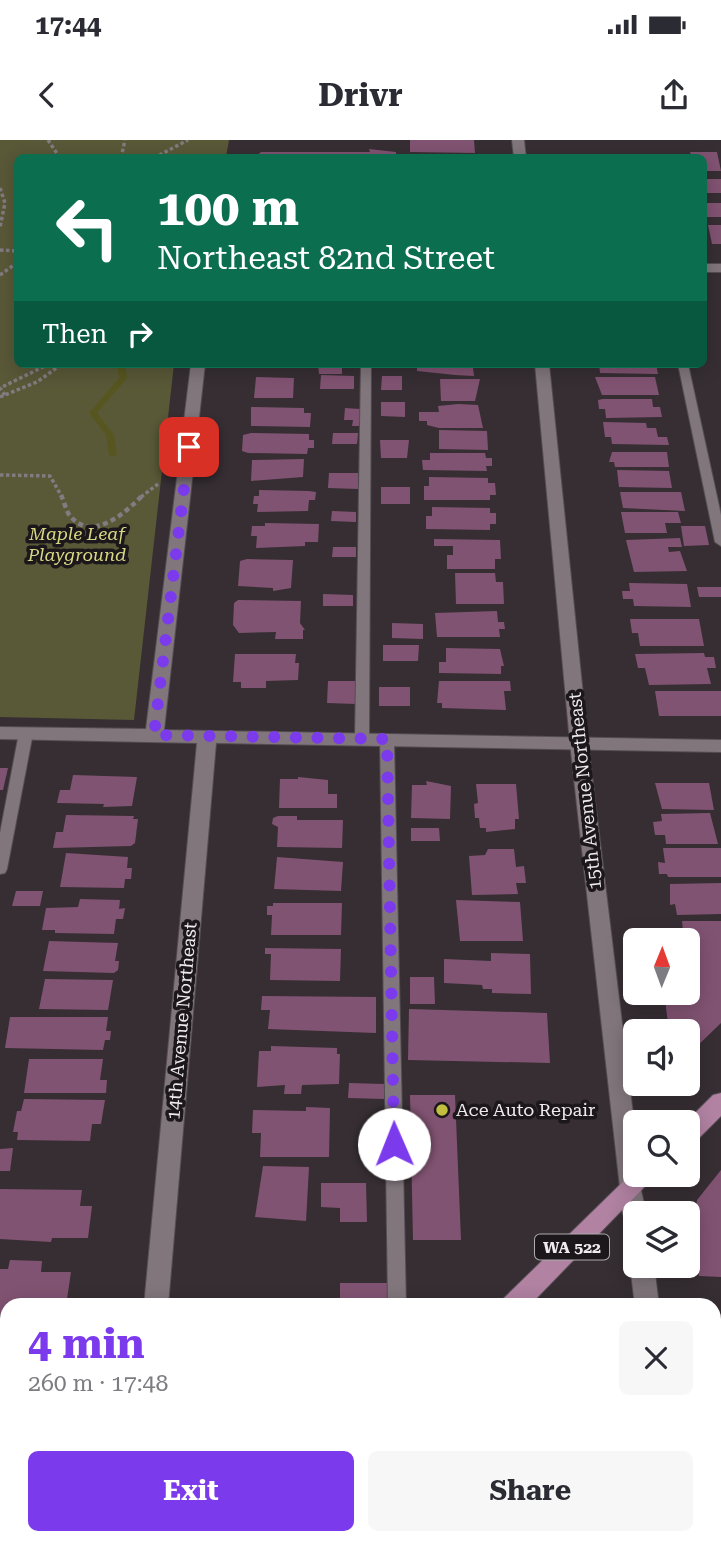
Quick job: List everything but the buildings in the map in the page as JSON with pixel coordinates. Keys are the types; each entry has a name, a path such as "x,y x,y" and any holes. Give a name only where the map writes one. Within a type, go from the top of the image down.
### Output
{"main road":[{"path":"700,1122 721,1102"},
{"name":"WA 522","path":"520,1298 633,1187"}],"street":[{"path":"154,735 198,368"},
{"name":"15th Avenue Northeast","path":"542,368 579,743 629,1110"},
{"path":"0,733 721,746"},
{"name":"14th Avenue Northeast","path":"157,1298 207,737"},
{"path":"644,1278 646,1298"}],"lane":[{"path":"362,739 366,368"},
{"path":"684,368 721,542"},
{"path":"0,869 26,733"},
{"path":"387,739 397,1298"}],"path":[{"path":"162,154 188,140"},
{"path":"0,188 5,203 0,227"},
{"path":"43,368 0,388 3,396 48,376 57,368"},
{"path":"39,371 48,376"},
{"path":"0,475 50,476 57,485 70,516 92,525 116,521 154,484 158,484"}],"green space":[{"name":"Maple Leaf Playground","path":"0,140 229,140 227,154 14,154 14,368 174,368 134,720 0,717"}],"waterway":[{"path":"113,455 110,435 93,413 123,378 122,368"}],"place":[{"name":"Ace Auto Repair","path":"442,1110"}],"route":[{"path":"189,447 154,735 387,739 394,1144"}]}
